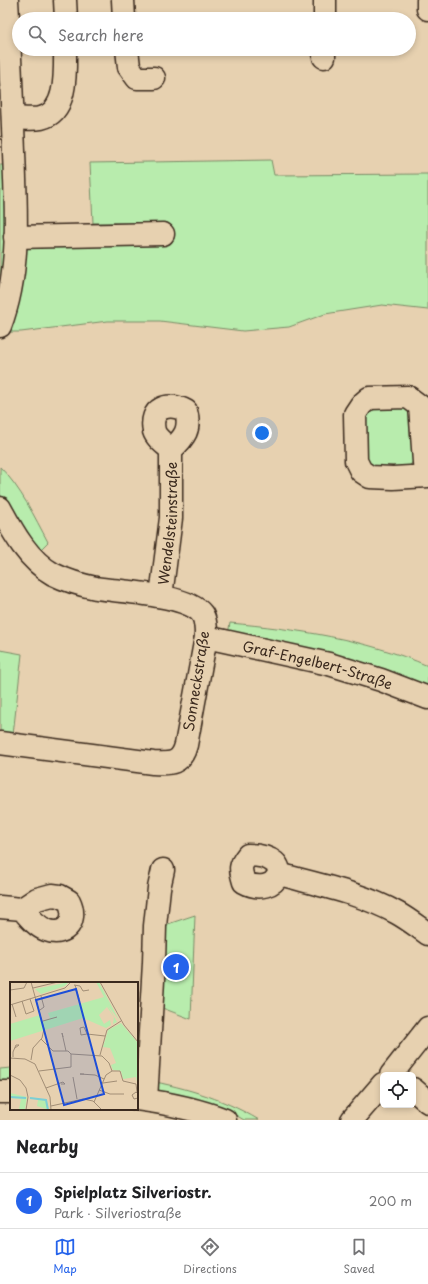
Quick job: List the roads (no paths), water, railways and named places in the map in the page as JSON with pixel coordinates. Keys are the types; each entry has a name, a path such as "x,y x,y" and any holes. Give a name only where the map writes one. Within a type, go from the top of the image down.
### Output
{"street":[{"path":"0,326 4,315 14,266 15,237 13,118 7,0"},
{"path":"66,0 66,12"},
{"path":"123,0 124,12"},
{"path":"325,0 325,12"},
{"path":"428,0 428,9"},
{"path":"13,118 41,118 51,113 57,106 64,89 65,56"},
{"path":"128,56 129,67 137,78 154,78"},
{"path":"15,237 163,234"},
{"name":"Wendelsteinstraße","path":"161,596 171,518 171,450"},
{"name":"Sonneckstraße","path":"0,508 24,547 40,564 52,573 70,582 95,588 161,596 184,603 202,614 206,629 206,637 184,753 180,759 175,762 166,764 153,763 0,743"},
{"name":"Graf-Engelbert-Straße","path":"206,637 329,664 381,680 428,698"},
{"path":"163,870 159,888 155,926 153,993 141,1100 173,1104 225,1120"},
{"path":"279,874 342,891 386,907 428,934"},
{"path":"0,907 22,909"},
{"path":"394,1072 428,1028"},
{"path":"352,1120 380,1088"},
{"path":"416,1092 428,1102"}],"place":[{"name":"Spielplatz Silveriostr.","path":"176,967"}]}
